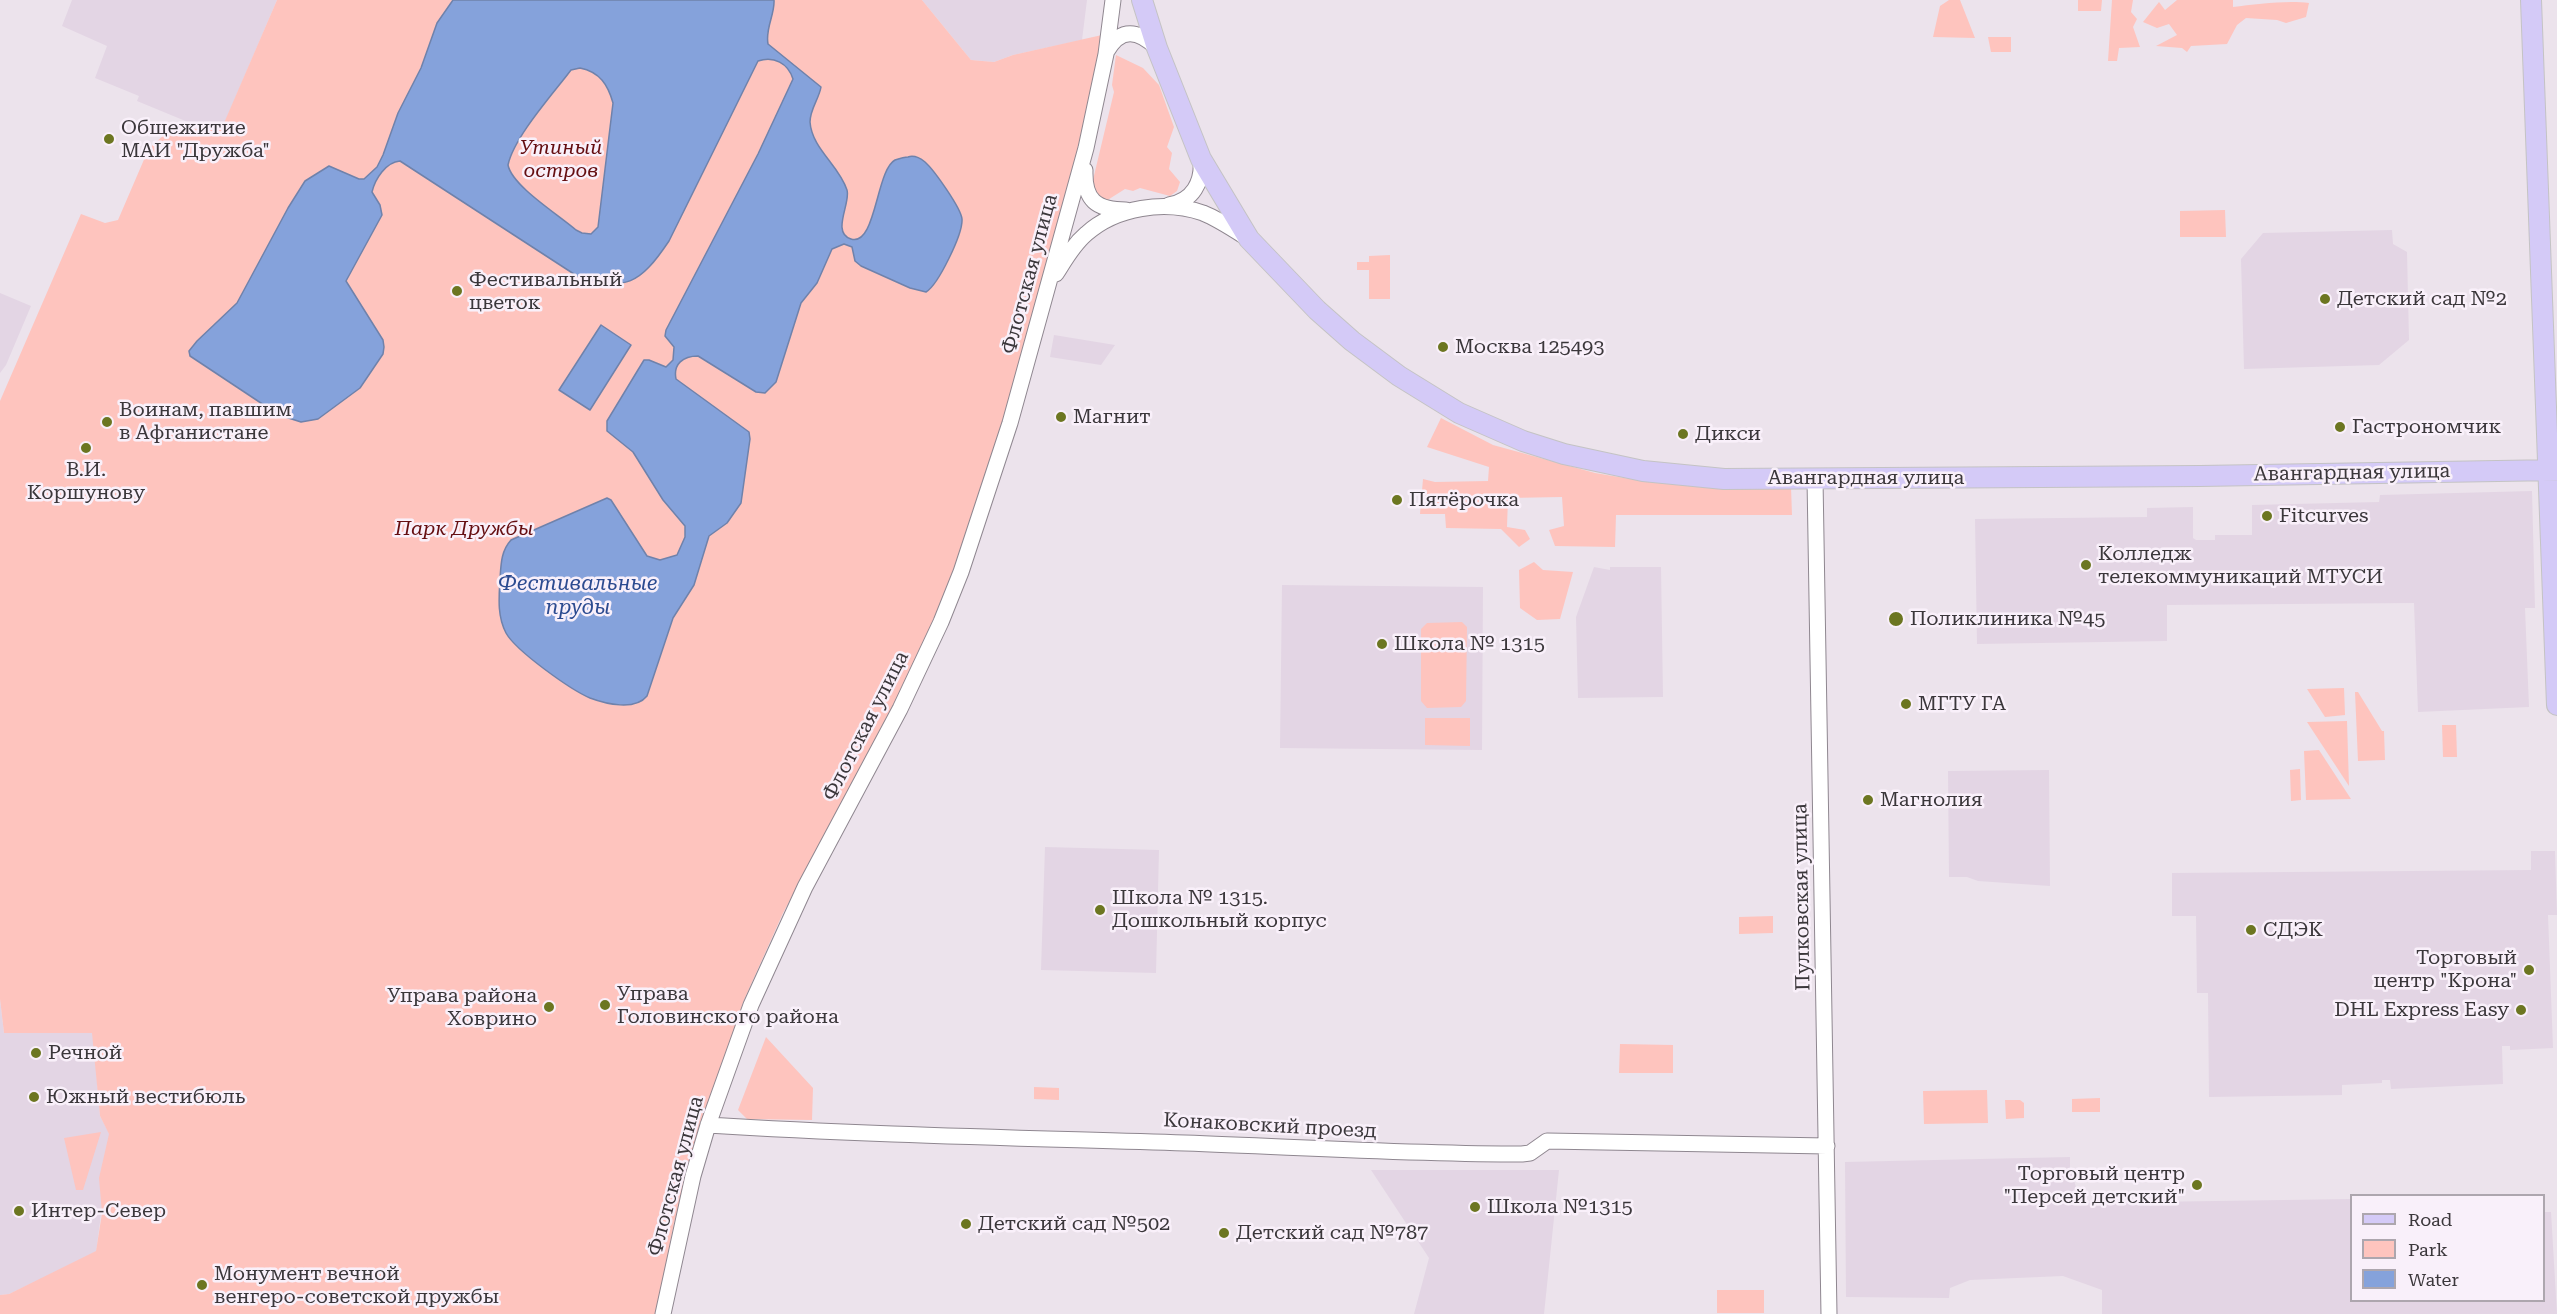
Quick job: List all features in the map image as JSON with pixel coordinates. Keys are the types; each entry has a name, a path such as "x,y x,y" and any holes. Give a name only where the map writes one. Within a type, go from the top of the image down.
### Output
{"main road":[{"name":"Авангардная улица","path":"1142,0 1157,48 1201,159 1249,239 1317,310 1352,341 1399,376 1459,413 1504,433 1564,454 1643,471 1724,479 2553,470"},
{"path":"2531,0 2553,470 2557,705"}],"street":[{"name":"Флотская улица","path":"663,1314 681,1225 708,1125 759,986 805,887 900,709 941,622 961,572 1005,438 1051,282 1086,148 1106,54 1113,0"},
{"path":"1106,54 1116,38 1132,33 1147,39 1157,48"},
{"name":"Флотская улица","path":"1086,148 1087,193 1094,202 1102,207 1129,210"},
{"path":"1160,207 1177,204 1195,190 1202,171 1201,159"},
{"name":"Авангардная улица","path":"1051,282 1073,248 1086,233 1129,210 1160,207 1202,213 1249,239"},
{"name":"Пулковская улица","path":"1815,479 1829,1314"},
{"name":"Конаковский проезд","path":"708,1125 1376,1152 1522,1154 1530,1153 1547,1141 1827,1146"}],"shaded area":[{"path":"72,0 277,0 225,122 200,127 137,101 139,96 95,78 107,46 62,26"},
{"path":"922,0 1087,0 1082,40 1013,55 994,62 971,60"},
{"name":"Детский сад №2","path":"2392,230 2393,244 2407,252 2409,340 2379,365 2244,369 2241,259 2263,233"},
{"path":"0,293 31,306 6,365 0,373"},
{"path":"1054,335 1115,345 1101,365 1050,357"},
{"path":"2532,491 2535,608 2525,608 2529,707 2418,712 2414,603 2167,605 2167,641 1977,644 1975,519 2147,517 2147,508 2193,507 2193,538 2215,540 2215,535 2252,535 2252,505 2379,502 2380,495"},
{"path":"1594,567 1610,570 1610,567 1661,567 1663,697 1578,698 1576,617"},
{"name":"Школа № 1315","path":"1282,585 1483,587 1482,750 1280,748"},
{"path":"2049,770 2050,886 1949,877 1948,771"},
{"name":"Школа № 1315. Дошкольный корпус","path":"1045,847 1159,850 1156,973 1041,970"},
{"path":"2531,851 2555,851 2557,915 2548,915 2553,1048 2510,1050 2510,1046 2502,1046 2503,1084 2391,1089 2390,1080 2382,1080 2382,1083 2342,1085 2342,1095 2209,1097 2208,993 2197,993 2196,916 2172,916 2172,873 2531,870"},
{"path":"0,999 4,1033 93,1033 100,1116 111,1137 96,1253 9,1294 0,1295"},
{"path":"2070,1157 2070,1168 2081,1203 2350,1199 2350,1302 2545,1302 2545,1212 2551,1212 2557,1314 2102,1314 2102,1290 2063,1276 1970,1280 1950,1288 1949,1298 1846,1297 1845,1162"},
{"name":"Школа №1315","path":"1371,1170 1559,1170 1544,1314 1414,1314 1429,1258"}],"green space":[{"name":"Парк Дружбы","path":"277,0 922,0 971,60 994,62 1013,55 1102,35 1088,122 1025,352 970,528 937,616 887,720 783,913 744,1000 699,1132 674,1223 656,1314 0,1314 0,1295 9,1294 96,1251 102,1213 99,1178 109,1134 100,1116 92,1033 4,1033 0,999 0,401 81,214 105,223 118,220 149,148 163,136 182,128 197,129 224,123"},
{"path":"1949,0 1960,0 1975,38 1933,37 1940,6"},
{"path":"2078,0 2102,0 2101,11 2078,11"},
{"path":"2112,0 2133,0 2131,12 2137,19 2133,27 2140,47 2119,48 2117,61 2108,61"},
{"path":"2177,0 2233,0 2233,7 2282,2 2309,3 2306,17 2286,23 2277,20 2246,18 2237,25 2227,44 2191,46 2187,52 2182,48 2156,46 2177,35 2169,24 2157,28 2143,22 2159,2 2165,10"},
{"path":"1988,37 2011,37 2011,52 1991,52"},
{"path":"1116,55 1143,68 1159,85 1174,127 1167,147 1172,153 1169,169 1180,182 1177,191 1170,196 1140,188 1133,191 1125,189 1106,201 1094,191 1092,184 1114,92 1112,85"},
{"path":"2225,210 2226,237 2180,237 2180,211"},
{"path":"1390,255 1390,299 1369,299 1369,270 1357,270 1357,262 1369,262 1369,256"},
{"path":"1441,418 1493,445 1595,473 1648,482 1791,487 1792,515 1616,515 1615,547 1555,546 1549,530 1564,526 1562,497 1508,498 1507,527 1525,530 1530,539 1519,547 1501,529 1446,528 1445,514 1420,514 1423,479 1435,482 1488,481 1489,467 1427,447"},
{"path":"1534,562 1543,570 1573,572 1560,619 1537,620 1520,608 1519,570"},
{"path":"1462,622 1467,627 1466,701 1461,707 1427,708 1421,701 1421,629 1427,623"},
{"path":"2344,688 2345,715 2325,717 2307,689"},
{"path":"2355,692 2358,692 2384,731 2385,760 2358,761"},
{"path":"1425,718 1470,718 1470,746 1425,745"},
{"path":"2347,721 2349,786 2307,722"},
{"path":"2442,725 2456,725 2457,757 2443,757"},
{"path":"2319,750 2351,799 2306,800 2304,751"},
{"path":"2300,769 2301,800 2291,801 2290,770"},
{"path":"1773,916 1773,933 1739,934 1739,917"},
{"path":"766,1037 813,1088 812,1120 747,1119 738,1110"},
{"path":"1620,1044 1673,1045 1673,1073 1619,1073"},
{"path":"1034,1087 1059,1088 1059,1100 1034,1099"},
{"path":"1987,1090 1988,1123 1924,1124 1923,1091"},
{"path":"2100,1098 2100,1112 2072,1112 2072,1099"},
{"path":"2005,1100 2020,1100 2024,1103 2024,1118 2006,1119"},
{"path":"101,1132 83,1190 76,1190 64,1138"},
{"path":"1717,1290 1764,1290 1764,1313 1717,1313"}],"water":[{"name":"Фестивальные пруды","path":"453,0 774,0 767,38 768,44 821,87 810,122 820,149 838,173 847,190 842,224 845,236 851,239 859,238 866,231 889,167 895,160 910,156 925,162 946,189 962,219 954,247 943,270 926,292 910,288 861,266 855,261 852,247 844,244 832,249 817,283 801,303 776,382 765,393 756,392 698,356 688,357 678,365 676,379 749,432 750,439 741,503 727,523 709,536 694,585 673,618 647,696 642,701 620,705 581,694 558,679 512,641 503,627 500,613 502,558 511,540 607,498 611,500 647,556 660,560 677,555 685,537 685,526 663,500 633,452 607,431 607,421 644,360 666,367 673,360 674,347 665,336 666,330 758,154 793,79 784,65 770,59 758,61 669,241 649,267 630,281 608,283 577,276 400,161 390,164 376,182 372,192 380,205 382,215 346,281 383,340 384,347 383,354 360,388 318,419 301,422 279,415 190,356 189,351 197,341 237,303 305,181 329,166 359,179 364,179 377,167 398,113 421,68 437,23","holes":["580,68 602,80 609,90 613,103 598,227 591,234 576,230 537,200 518,182 508,165 526,129 571,70"]},
{"path":"601,325 631,345 590,410 559,390"}],"place":[{"name":"Общежитие МАИ \"Дружба\"","path":"109,139"},
{"name":"Фестивальный цветок","path":"457,291"},
{"name":"Детский сад №2","path":"2325,299"},
{"name":"Москва 125493","path":"1443,347"},
{"name":"Магнит","path":"1061,417"},
{"name":"Воинам, павшим в Афганистане","path":"107,422"},
{"name":"Гастрономчик","path":"2340,427"},
{"name":"Дикси","path":"1683,434"},
{"name":"В.И. Коршунову","path":"86,448"},
{"name":"Пятёрочка","path":"1397,500"},
{"name":"Fitcurves","path":"2267,516"},
{"name":"Колледж телекоммуникаций МТУСИ","path":"2086,565"},
{"name":"Поликлиника №45","path":"1896,619"},
{"name":"Школа № 1315","path":"1382,644"},
{"name":"МГТУ ГА","path":"1906,704"},
{"name":"Магнолия","path":"1868,800"},
{"name":"Школа № 1315. Дошкольный корпус","path":"1100,910"},
{"name":"СДЭК","path":"2251,930"},
{"name":"Торговый центр \"Крона\"","path":"2529,970"},
{"name":"Управа Головинского района","path":"605,1005"},
{"name":"Управа района Ховрино","path":"549,1007"},
{"name":"DHL Express Easy","path":"2521,1010"},
{"name":"Речной","path":"36,1053"},
{"name":"Южный вестибюль","path":"34,1097"},
{"name":"Торговый центр \"Персей детский\"","path":"2197,1185"},
{"name":"Школа №1315","path":"1475,1207"},
{"name":"Интер-Север","path":"19,1211"},
{"name":"Детский сад №502","path":"966,1224"},
{"name":"Детский сад №787","path":"1224,1233"},
{"name":"Монумент вечной венгеро-советской дружбы","path":"202,1285"}],"park label":[{"name":"Утиный остров","path":"561,160"}]}
